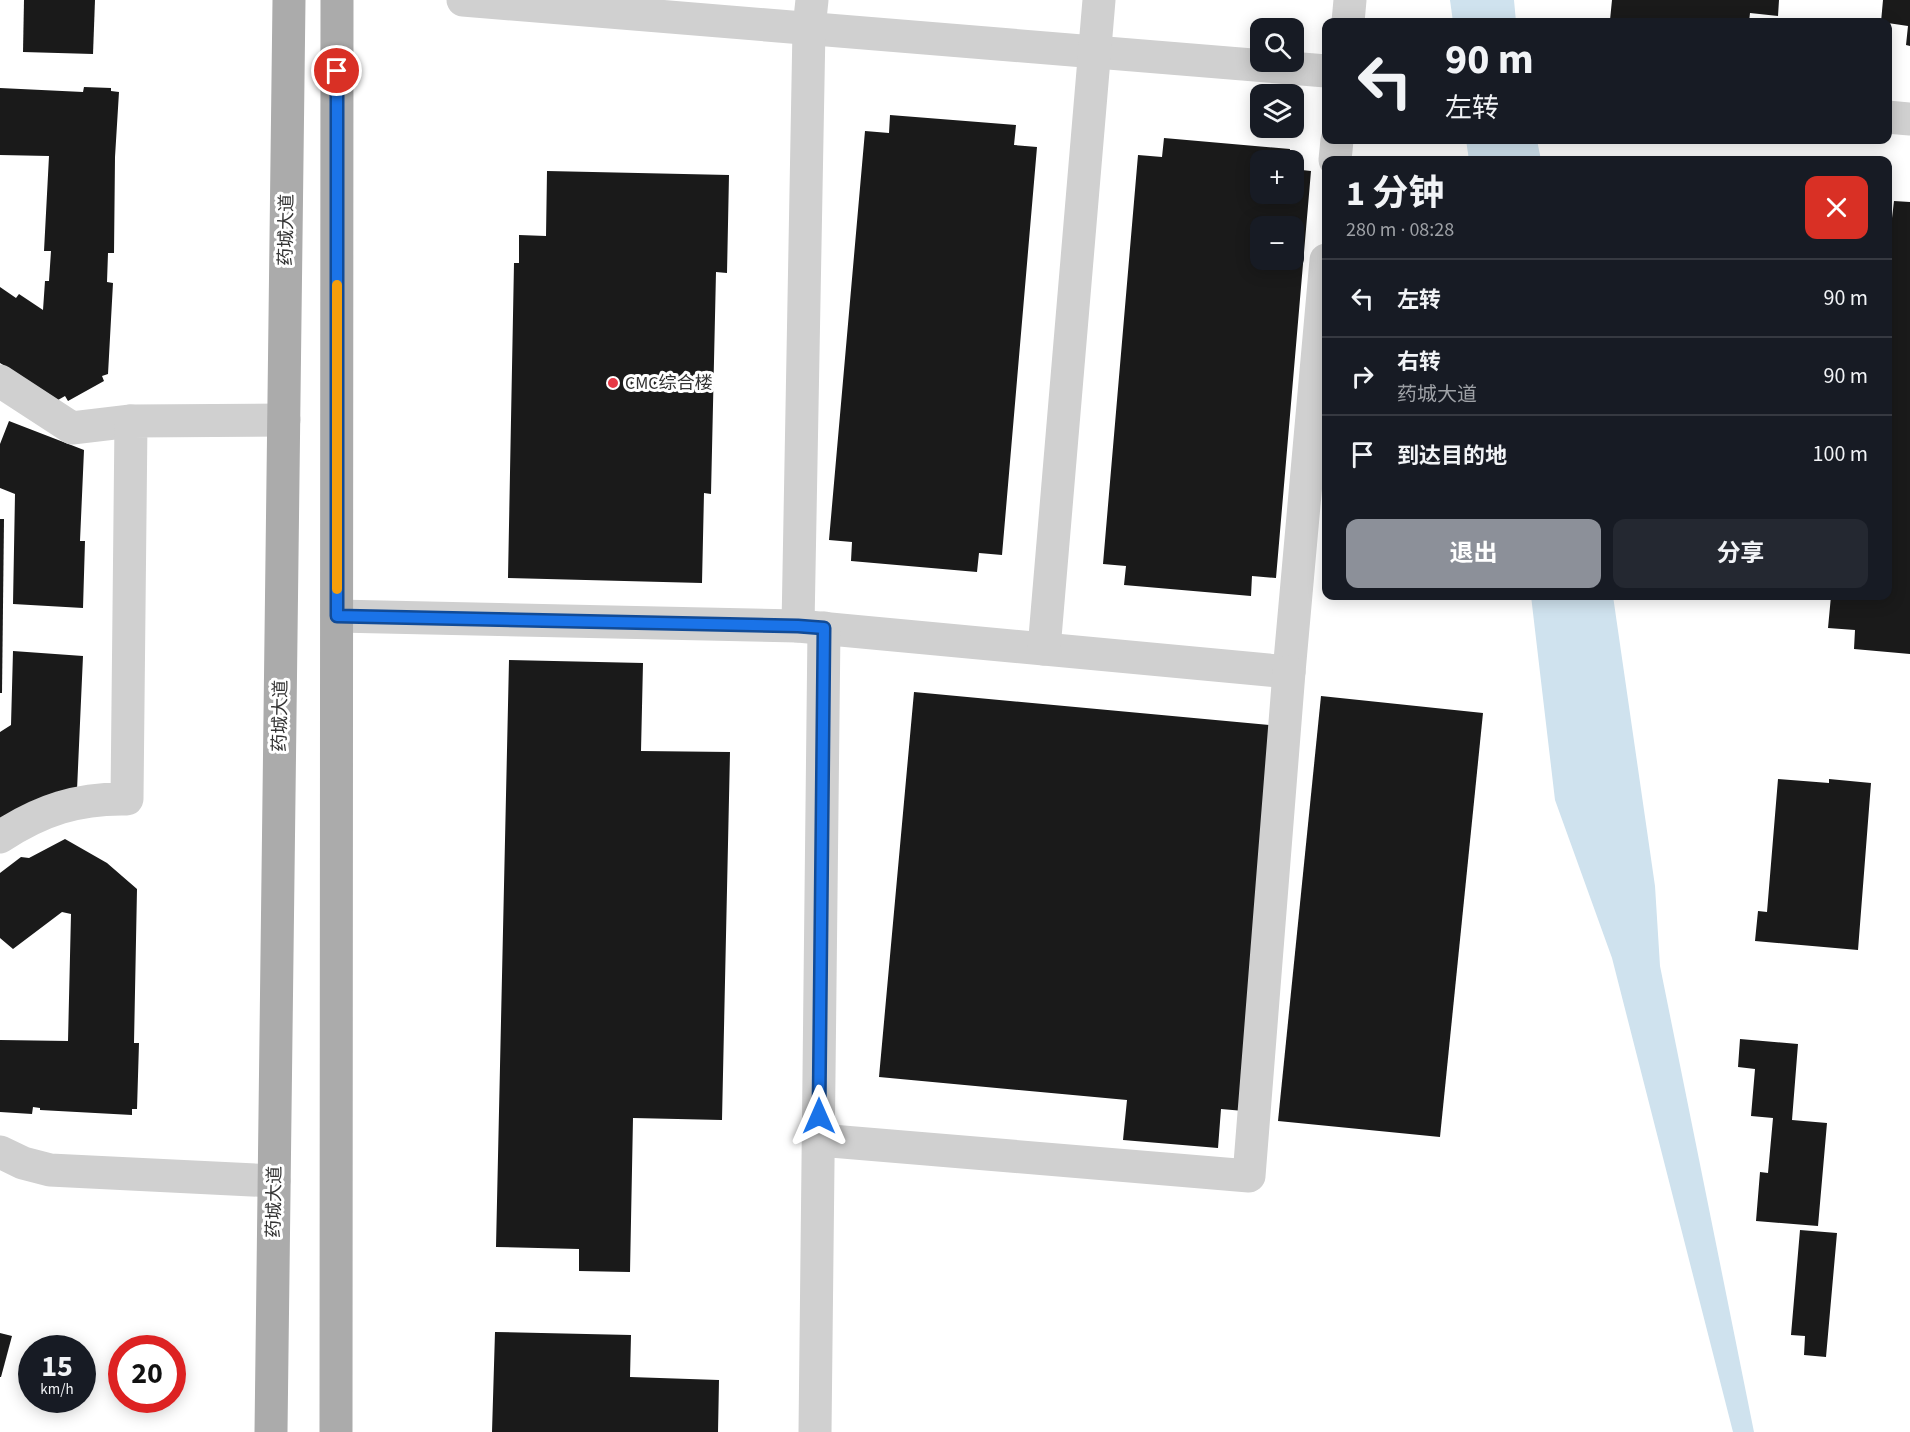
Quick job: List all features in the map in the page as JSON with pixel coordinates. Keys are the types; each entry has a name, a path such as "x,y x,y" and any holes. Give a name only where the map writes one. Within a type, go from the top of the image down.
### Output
{"main road":[{"name":"药城大道","path":"271,1432 289,0"},
{"path":"336,1432 337,0"}],"lane":[{"path":"463,0 811,14 1095,52 1322,71"},
{"path":"1044,649 1099,0"},
{"path":"1348,18 1350,0"},
{"path":"811,14 811,627 819,1140 815,1432"},
{"path":"1892,117 1910,119"},
{"path":"819,1140 1249,1176 1289,672 1322,305"},
{"path":"0,381 72,428 131,421 284,420"},
{"path":"0,837 22,823 50,810 78,802 127,799 131,421"},
{"path":"337,616 811,627 1289,672"},
{"path":"0,1152 23,1163 50,1170 274,1181"}],"water":[{"path":"1450,0 1514,0 1516,18 1452,18"},
{"path":"1467,144 1538,144 1540,156 1468,156"},
{"path":"1531,600 1614,600 1655,886 1660,966 1754,1432 1733,1432 1612,958 1555,800"}],"building":[{"path":"24,0 95,0 93,54 23,52"},
{"path":"1612,0 1779,0 1778,16 1750,13 1749,18 1610,18"},
{"path":"1883,0 1910,0 1910,46 1906,45 1908,26 1892,24 1892,18 1881,18"},
{"path":"84,87 111,88 111,91 119,92 115,157 114,253 108,253 107,282 113,283 108,374 102,376 104,381 68,401 65,396 58,400 0,363 0,287 16,298 19,294 43,310 45,281 49,281 51,251 44,251 49,156 0,155 0,88 83,92"},
{"path":"890,115 1016,125 1014,145 1037,147 1002,555 979,553 977,572 851,561 852,542 829,540 865,131 889,133"},
{"path":"1164,138 1290,149 1250,150 1250,204 1304,204 1304,170 1311,171 1304,252 1304,216 1250,216 1250,270 1302,270 1276,578 1252,576 1251,596 1124,585 1126,566 1103,564 1138,155 1162,157"},
{"name":"CMC综合楼","path":"547,171 729,175 727,273 716,272 711,494 704,493 702,583 508,578 514,263 519,263 519,235 546,236"},
{"path":"1894,201 1910,202 1910,654 1854,649 1855,630 1828,628 1831,600 1892,600 1892,218"},
{"path":"9,421 84,450 80,541 85,541 83,608 13,604 15,494 0,488 0,444"},
{"path":"0,519 4,519 2,693 0,693"},
{"path":"13,651 83,656 77,790 0,824 0,732 11,725"},
{"path":"509,660 643,663 641,751 730,752 722,1120 633,1118 630,1272 579,1271 579,1249 496,1247"},
{"path":"914,692 1280,726 1244,1111 1221,1109 1218,1148 1123,1140 1127,1100 879,1077"},
{"path":"1321,696 1483,713 1440,1137 1278,1121"},
{"path":"1778,779 1829,783 1829,779 1871,783 1858,950 1755,941 1758,911 1767,912"},
{"path":"65,839 107,863 137,889 134,1043 139,1043 137,1109 132,1109 132,1115 40,1110 40,1108 33,1107 32,1114 0,1112 0,1040 68,1041 71,914 62,912 13,949 0,938 0,873 21,857 29,858"},
{"path":"1740,1039 1798,1044 1792,1120 1827,1123 1818,1226 1756,1221 1760,1172 1768,1173 1773,1118 1751,1116 1755,1069 1738,1067"},
{"path":"1800,1230 1837,1233 1826,1357 1804,1355 1805,1336 1791,1335"},
{"path":"495,1332 631,1335 630,1377 719,1380 718,1432 492,1432"},
{"path":"0,1333 12,1336 1,1377 0,1377"}],"slow traffic":[{"path":"337,285 337,589"}],"place":[{"name":"CMC综合楼","path":"613,383"}],"route":[{"path":"337,71 337,616 824,628 819,1116"}]}
